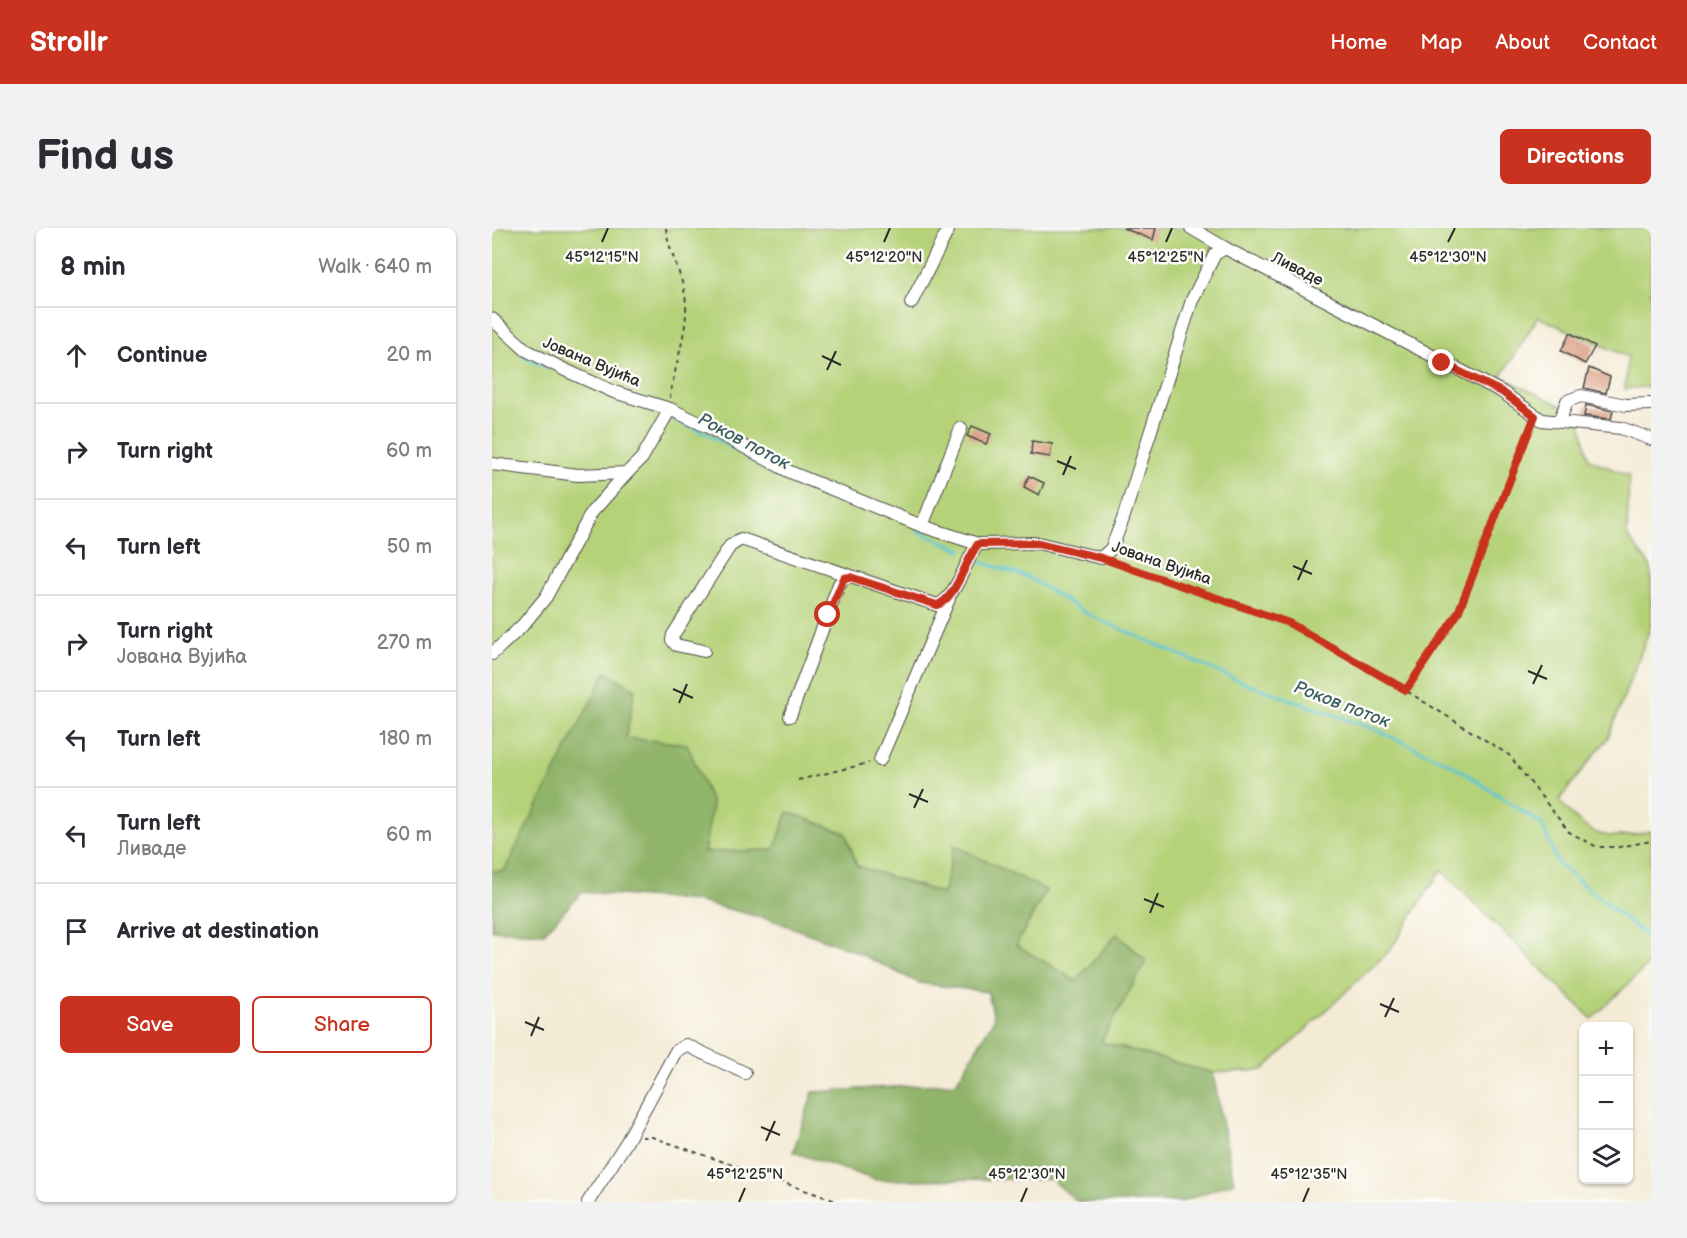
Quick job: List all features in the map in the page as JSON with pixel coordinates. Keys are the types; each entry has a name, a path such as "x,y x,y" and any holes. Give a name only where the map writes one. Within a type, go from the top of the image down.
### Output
{"street":[{"path":"911,303 949,228"},
{"name":"Ливаде","path":"1191,228 1225,248 1502,392 1542,420 1560,420 1584,426 1621,428 1651,439"},
{"path":"1101,558 1111,549 1123,519 1192,300 1215,254 1225,248"},
{"name":"Јована Вујића","path":"492,319 526,350 668,415 708,427 790,472 922,526 978,544 1038,543 1101,558"},
{"path":"1560,420 1568,401 1581,396 1626,405 1651,404"},
{"path":"492,654 522,626 546,597 592,512 642,458 668,415"},
{"path":"922,526 961,428"},
{"path":"492,464 578,475 627,473"},
{"path":"704,651 676,645 672,640 673,635 735,542 749,539 930,604 937,605 949,599"},
{"path":"880,760 968,557 978,544"},
{"path":"790,716 839,584 844,578 850,577"},
{"path":"588,1202 626,1143 676,1051 686,1045 745,1073"}],"path":[{"path":"666,228 672,260 686,303 686,318 668,415"},
{"path":"1406,690 1458,613 1535,416"},
{"name":"Јована Вујића","path":"1101,558 1289,623 1406,690 1509,755 1569,832 1597,847 1619,847 1651,841"},
{"path":"798,780 880,760"},
{"path":"626,1143 637,1137 652,1137 839,1202"}],"green space":[{"path":"492,228 1651,228 1651,386 1625,389 1628,357 1538,317 1501,377 1579,414 1589,459 1629,476 1627,536 1651,567 1651,626 1608,738 1559,800 1579,822 1599,834 1621,836 1651,831 1651,962 1592,1019 1441,870 1390,950 1263,1070 1213,1073 1101,1042 1146,961 1117,934 1077,982 1016,945 1046,891 954,846 944,894 857,866 845,833 788,812 774,850 704,852 712,804 504,872 492,871"},
{"path":"606,672 635,689 626,738 687,744 712,804 704,852 774,850 788,812 846,833 857,866 943,894 954,845 1046,890 1016,945 1076,981 1117,934 1146,961 1101,1042 1213,1073 1234,1182 1181,1202 1078,1202 1051,1179 876,1180 793,1152 813,1092 956,1083 994,1019 988,992 919,983 852,950 772,920 696,901 582,892 544,933 492,930 492,871 504,871"}],"building":[{"path":"1123,228 1156,228 1153,240"},
{"path":"1570,333 1595,346 1585,364 1561,351"},
{"path":"1589,368 1610,377 1606,393 1584,388"},
{"path":"1586,405 1613,411 1611,419 1584,416"},
{"path":"972,426 991,434 986,444 967,436"},
{"path":"1032,441 1052,444 1050,457 1031,454"},
{"path":"1029,476 1044,483 1039,495 1024,487"}],"waterway":[{"name":"Роков поток","path":"521,353 527,359 549,368"},
{"name":"Роков поток","path":"646,408 662,415"},
{"name":"Роков поток","path":"668,417 712,436 780,478 832,496"},
{"name":"Роков поток","path":"916,530 962,550"},
{"name":"Роков поток","path":"974,560 1028,577 1087,614 1244,683 1374,729 1451,764 1542,824 1558,864 1651,940"}],"route":[{"path":"828,615 839,584 844,578 850,577 937,605 949,599 968,557 978,544 1038,543 1101,558 1289,623 1406,690 1458,613 1535,416 1502,392 1442,363"}]}
